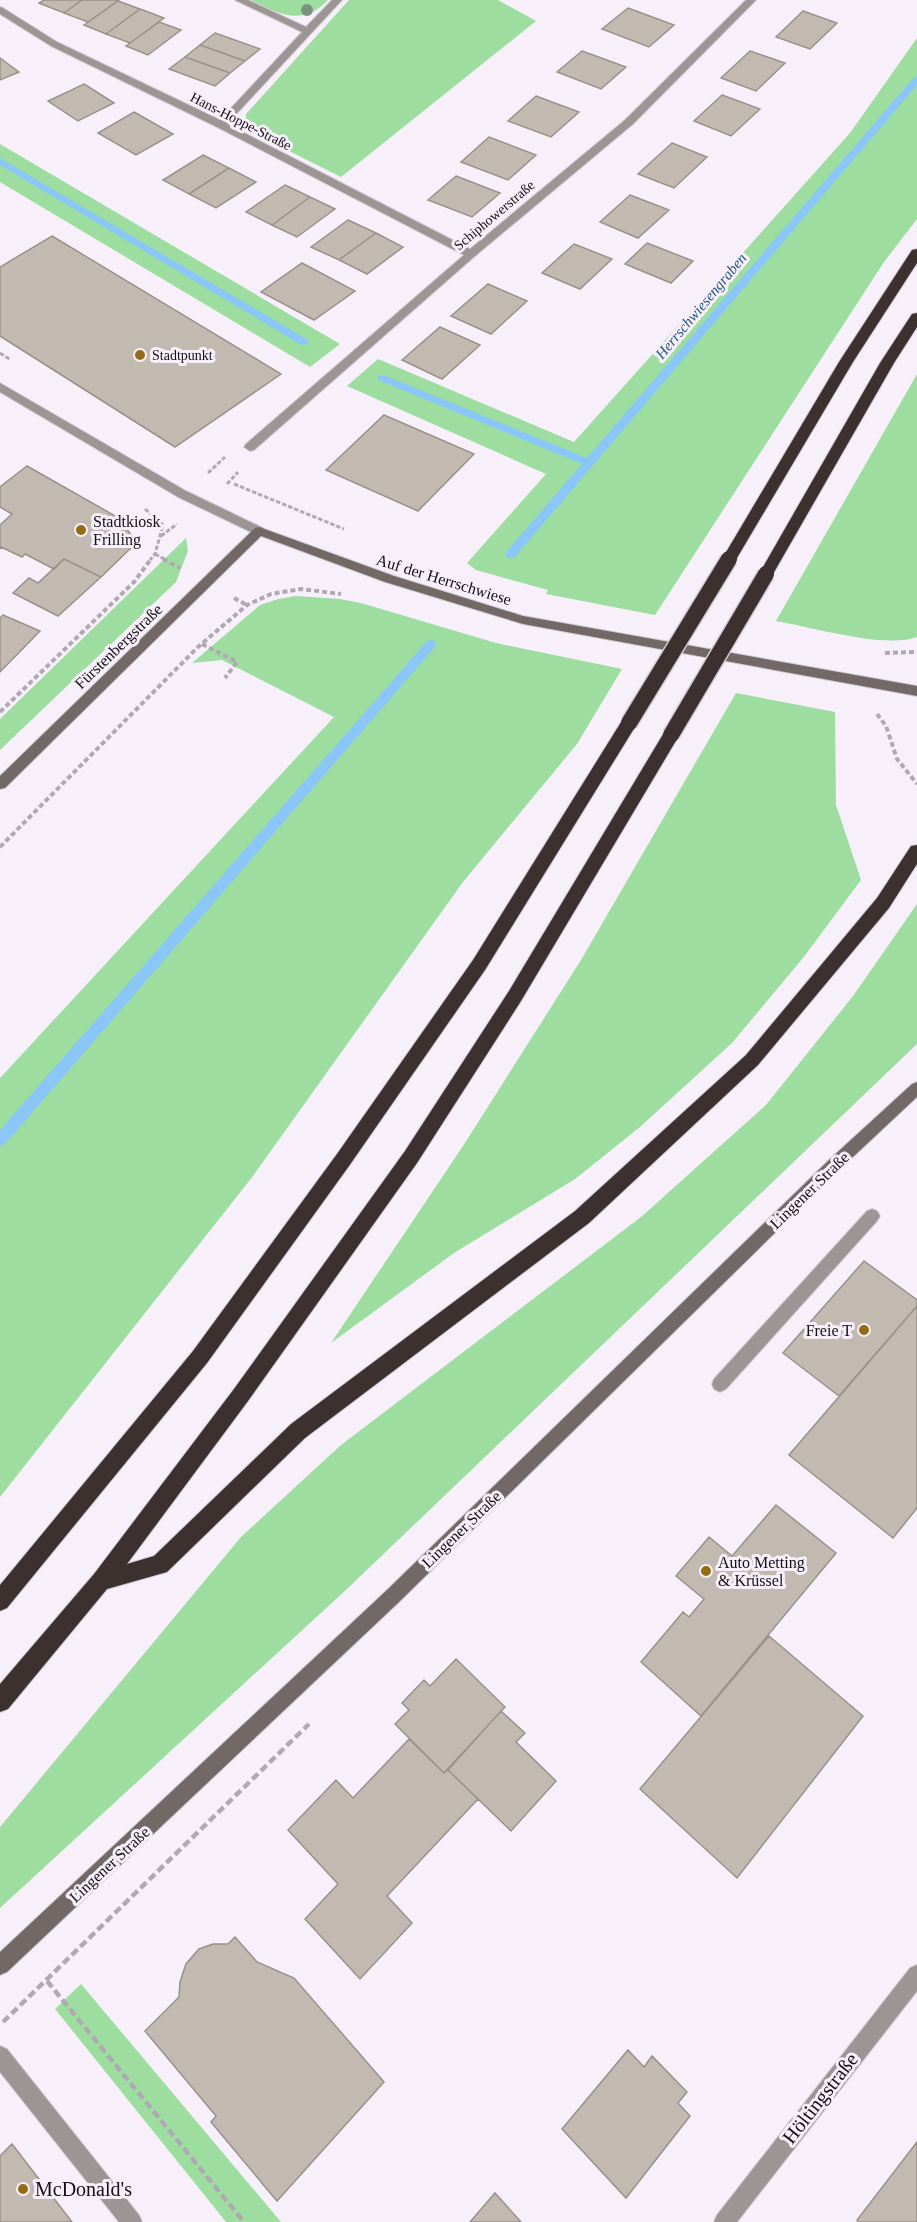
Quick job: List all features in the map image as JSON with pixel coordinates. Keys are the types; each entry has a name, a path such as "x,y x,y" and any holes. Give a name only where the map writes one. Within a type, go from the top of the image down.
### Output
{"highway":[{"path":"0,1601 200,1357 343,1160 479,965 729,560 846,362 917,253"},
{"path":"0,1701 101,1581 241,1395 411,1157 515,996 766,574 887,363 917,316"},
{"path":"101,1581 160,1565 298,1431 590,1209 752,1060 883,903 917,851"}],"street":[{"path":"240,0 309,32"},
{"path":"221,125 337,0"},
{"name":"Schiphowerstraße","path":"250,447 471,254 629,122 751,0"},
{"name":"Hans-Hoppe-Straße","path":"0,10 54,44 221,125 471,254"},
{"name":"Auf der Herrschwiese","path":"0,387 182,494 259,531 354,569 466,605 523,620 917,691"},
{"name":"Fürstenbergstraße","path":"0,784 259,531"},
{"name":"Lingener Straße","path":"0,1965 393,1596 825,1173 917,1088"},
{"path":"720,1384 872,1216"},
{"name":"Höltingstraße","path":"724,2222 917,1975"},
{"path":"0,2056 132,2222"}],"path":[{"path":"0,353 20,365"},
{"path":"208,473 354,533"},
{"path":"0,712 134,582 155,554"},
{"path":"0,847 202,644 248,605 271,594 301,589 350,596"},
{"path":"202,644 237,662 225,678"},
{"path":"882,653 917,652"},
{"path":"872,711 880,716 888,728 893,750 906,773 917,784"},
{"path":"47,1981 244,2222"}],"green space":[{"path":"250,0 328,0 319,8 300,16 271,10"},
{"path":"349,0 498,0 536,21 341,177 257,135 248,125 246,114"},
{"path":"917,38 917,219 884,262 655,615 546,594 548,590 476,570 467,563 546,474 347,386 378,359 574,442 850,133"},
{"path":"0,144 340,344 310,367 0,182"},
{"path":"917,374 917,637 903,640 868,639 776,621"},
{"path":"186,538 188,551 176,582 0,750 0,719"},
{"path":"296,596 361,603 496,643 622,669 577,744 463,882 253,1176 0,1497 0,1078 334,717 222,660 192,663 260,605"},
{"path":"736,693 835,712 836,805 861,880 803,958 732,1043 640,1127 575,1179 454,1253 331,1343 463,1146 581,960"},
{"path":"917,904 917,1044 348,1588 0,1908 0,1827 241,1537 341,1445 641,1217 766,1105 853,996"},
{"path":"81,1984 281,2222 226,2222 55,2009"}],"building":[{"path":"44,0 82,0 64,13 39,3"},
{"path":"82,0 119,0 88,22 64,13"},
{"path":"118,1 140,9 106,34 84,25"},
{"path":"628,8 674,25 649,47 602,29"},
{"path":"140,9 164,18 130,43 106,34"},
{"path":"803,11 837,23 810,49 776,37"},
{"path":"159,22 181,30 148,55 126,46"},
{"path":"215,33 260,49 245,61 200,45"},
{"path":"200,45 245,61 230,73 185,57"},
{"path":"582,51 626,67 601,89 557,72"},
{"path":"750,51 785,63 756,91 721,78"},
{"path":"185,57 230,73 215,86 169,69"},
{"path":"0,58 19,72 0,80"},
{"path":"84,84 114,103 78,121 48,101"},
{"path":"722,95 760,109 731,136 694,121"},
{"path":"536,96 579,112 551,137 508,121"},
{"path":"134,112 173,134 136,155 98,133"},
{"path":"489,137 536,155 508,180 461,162"},
{"path":"672,143 707,157 674,188 638,174"},
{"path":"203,155 229,168 189,194 163,180"},
{"path":"229,168 256,182 216,208 189,194"},
{"path":"456,176 500,193 472,217 428,200"},
{"path":"285,185 310,197 272,225 246,212"},
{"path":"630,195 669,210 638,238 600,222"},
{"path":"310,197 335,209 297,237 272,225"},
{"path":"348,220 376,233 339,260 311,247"},
{"path":"376,233 403,247 367,274 339,260"},
{"name":"Stadtpunkt","path":"52,236 281,374 175,447 0,336 0,267"},
{"path":"647,243 693,261 671,283 625,264"},
{"path":"574,244 612,259 580,289 542,273"},
{"path":"302,263 355,291 314,320 261,292"},
{"path":"488,284 527,301 491,334 451,316"},
{"path":"440,327 480,345 442,379 402,360"},
{"path":"384,415 474,454 418,511 326,470"},
{"path":"27,466 117,517 137,542 101,577 64,559 54,569 25,554 22,557 1,547 0,549 0,525 12,514 0,507 0,487"},
{"path":"64,559 101,577 58,616 13,593 29,578 38,583"},
{"path":"3,615 40,631 0,672 0,618"},
{"path":"864,1261 917,1300 917,1306 839,1396 783,1353"},
{"path":"917,1306 917,1508 893,1538 789,1455"},
{"path":"776,1505 836,1553 701,1716 641,1662 683,1612 689,1617 704,1599 676,1576 709,1537 732,1556"},
{"path":"769,1636 863,1716 737,1878 640,1789"},
{"path":"456,1659 505,1707 444,1773 395,1724 409,1710 402,1703 424,1680 430,1686"},
{"path":"501,1711 525,1733 516,1742 556,1781 511,1831 448,1770"},
{"path":"409,1739 444,1773 448,1770 478,1799 387,1896 412,1923 360,1979 305,1919 338,1884 288,1830 336,1780 353,1798"},
{"path":"235,1937 257,1962 294,1978 384,2082 277,2201 211,2122 216,2116 145,2031 179,1997 180,1982 186,1964 199,1949 213,1944 228,1944"},
{"path":"628,2050 644,2067 652,2056 687,2092 678,2103 690,2116 626,2198 562,2129"},
{"path":"917,2142 917,2222 858,2222 857,2220"},
{"name":"McDonald's","path":"12,2144 72,2222 0,2222 0,2156"},
{"path":"495,2193 521,2222 470,2222"}],"waterway":[{"name":"Herrschwiesengraben","path":"589,463 917,79"},
{"path":"0,161 304,342"},
{"path":"382,378 589,463"},
{"name":"Herrschwiesengraben","path":"510,555 589,463"},
{"path":"0,1140 431,644"}],"place":[{"name":"Stadtpunkt","path":"140,355"},
{"name":"Stadtkiosk Frilling","path":"81,530"},
{"name":"Freie T","path":"864,1330"},
{"name":"Auto Metting & Krüssel","path":"706,1571"},
{"name":"McDonald's","path":"23,2189"}]}
